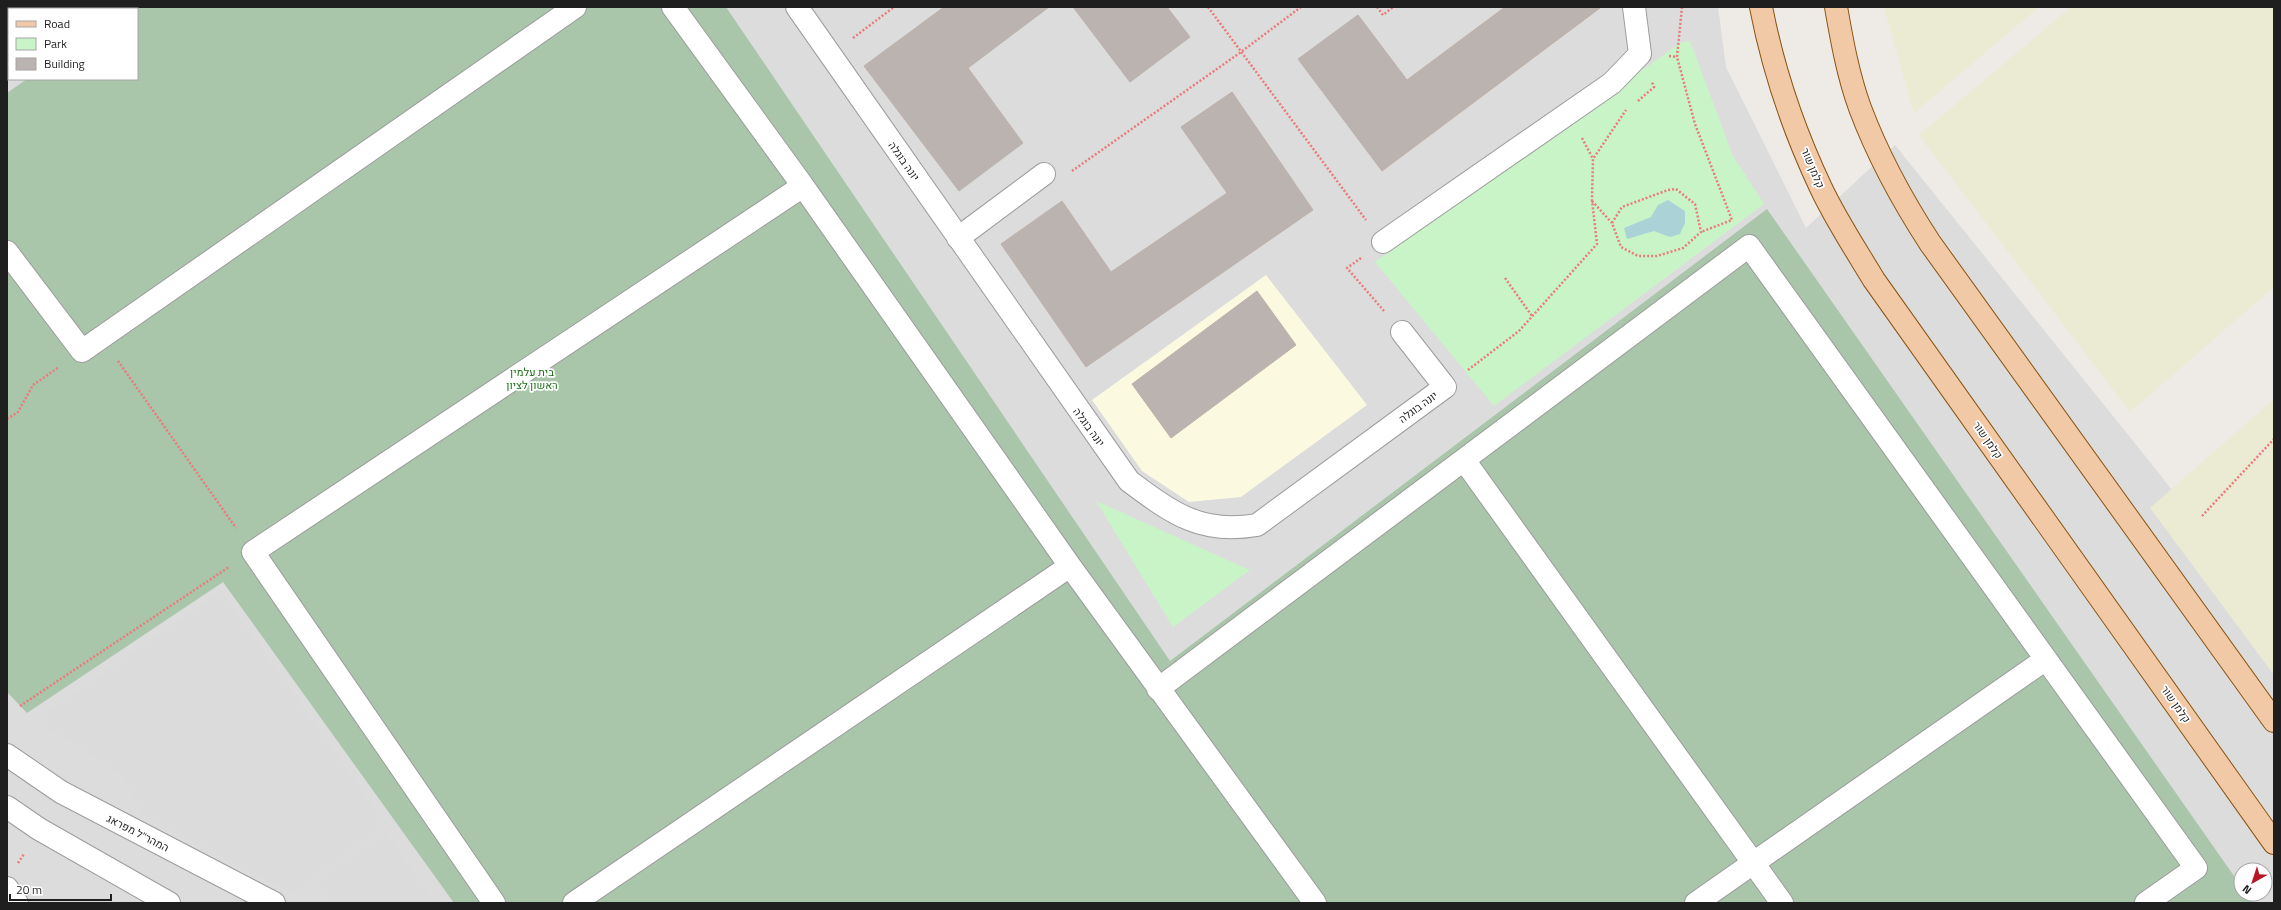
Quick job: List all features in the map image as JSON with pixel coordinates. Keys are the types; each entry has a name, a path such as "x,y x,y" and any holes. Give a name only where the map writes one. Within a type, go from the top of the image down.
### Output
{"main road":[{"name":"קלמן שור","path":"1761,7 1779,79 1821,188 1846,234 1874,280 2274,843"},
{"path":"1836,7 1846,60 1860,107 1881,160 1903,201 1930,243 2274,721"}],"street":[{"path":"7,252 82,351 575,7"},
{"path":"673,7 803,186 1158,689 1315,903"},
{"name":"יונה בוגלה","path":"797,7 1128,481 1162,506 1191,521 1220,528 1236,529 1257,525 1445,387 1402,332"},
{"path":"1383,242 1612,83 1640,54 1634,7"},
{"path":"958,238 1044,174"},
{"path":"494,903 253,552 803,186"},
{"path":"1158,689 1749,246 2196,868 2146,903"},
{"path":"1464,460 1782,903"},
{"path":"574,903 1070,566"},
{"path":"1696,903 2046,660"},
{"name":"המהר\"ל מפראג","path":"7,755 61,792 274,903"},
{"path":"7,807 46,833 169,903"},
{"path":"7,888 17,903"}],"path":[{"path":"830,54 894,7"},
{"path":"1208,7 1348,198 1383,242 1347,268 1402,332"},
{"path":"1068,166 1072,171 1241,52 1301,7"},
{"path":"1377,7 1383,15 1393,7"},
{"path":"1592,200 1612,223 1621,247 1638,256 1657,256 1683,248 1701,232 1732,220 1695,124 1677,57 1682,7"},
{"path":"1445,387 1519,331 1597,244 1592,200 1593,159 1626,110 1654,87 1640,54"},
{"path":"1612,223 1622,207 1668,190 1676,189 1695,204 1701,232"},
{"path":"1505,278 1532,316"},
{"path":"20,706 253,552 101,337"},
{"path":"7,419 18,412 33,384 82,351"},
{"path":"2202,516 2274,439"}],"shaded area":[{"name":"בית עלמין ראשון לציון","path":"7,7 1718,7 1726,67 1806,228 1895,145 2158,472 2274,625 2274,903 7,903"},
{"path":"1266,275 1367,405 1241,497 1189,502 1142,471 1092,400"},
{"path":"221,591 387,826 292,894 144,816 123,776 36,720"},
{"path":"385,831 436,903 335,903 310,885"}],"green space":[{"name":"בית עלמין ראשון לציון","path":"726,7 1170,661 1767,209 2233,875 2233,902 2253,903 454,903 223,582 27,713 7,692 7,93 26,80 138,80 138,8 128,8"},
{"path":"1884,7 2039,7 1914,113"},
{"path":"2071,7 2274,7 2274,287 2130,412 1919,135"},
{"path":"1690,41 1733,156 1764,204 1494,406 1375,262 1680,43"},
{"path":"2274,399 2274,675 2150,508"},
{"path":"1096,501 1250,570 1173,627"}],"water":[{"path":"1668,200 1685,211 1685,223 1680,234 1670,237 1654,231 1627,239 1624,228 1651,217 1658,205"}],"building":[{"path":"944,7 1049,7 968,68 1023,143 959,191 864,66"},
{"path":"1073,7 1167,7 1190,37 1130,82"},
{"path":"1505,7 1600,8 1382,171 1298,59 1358,15 1407,80"},
{"path":"1232,92 1313,210 1086,367 1001,244 1062,201 1111,272 1227,193 1181,127"},
{"path":"1257,291 1296,345 1171,438 1132,384"}]}
